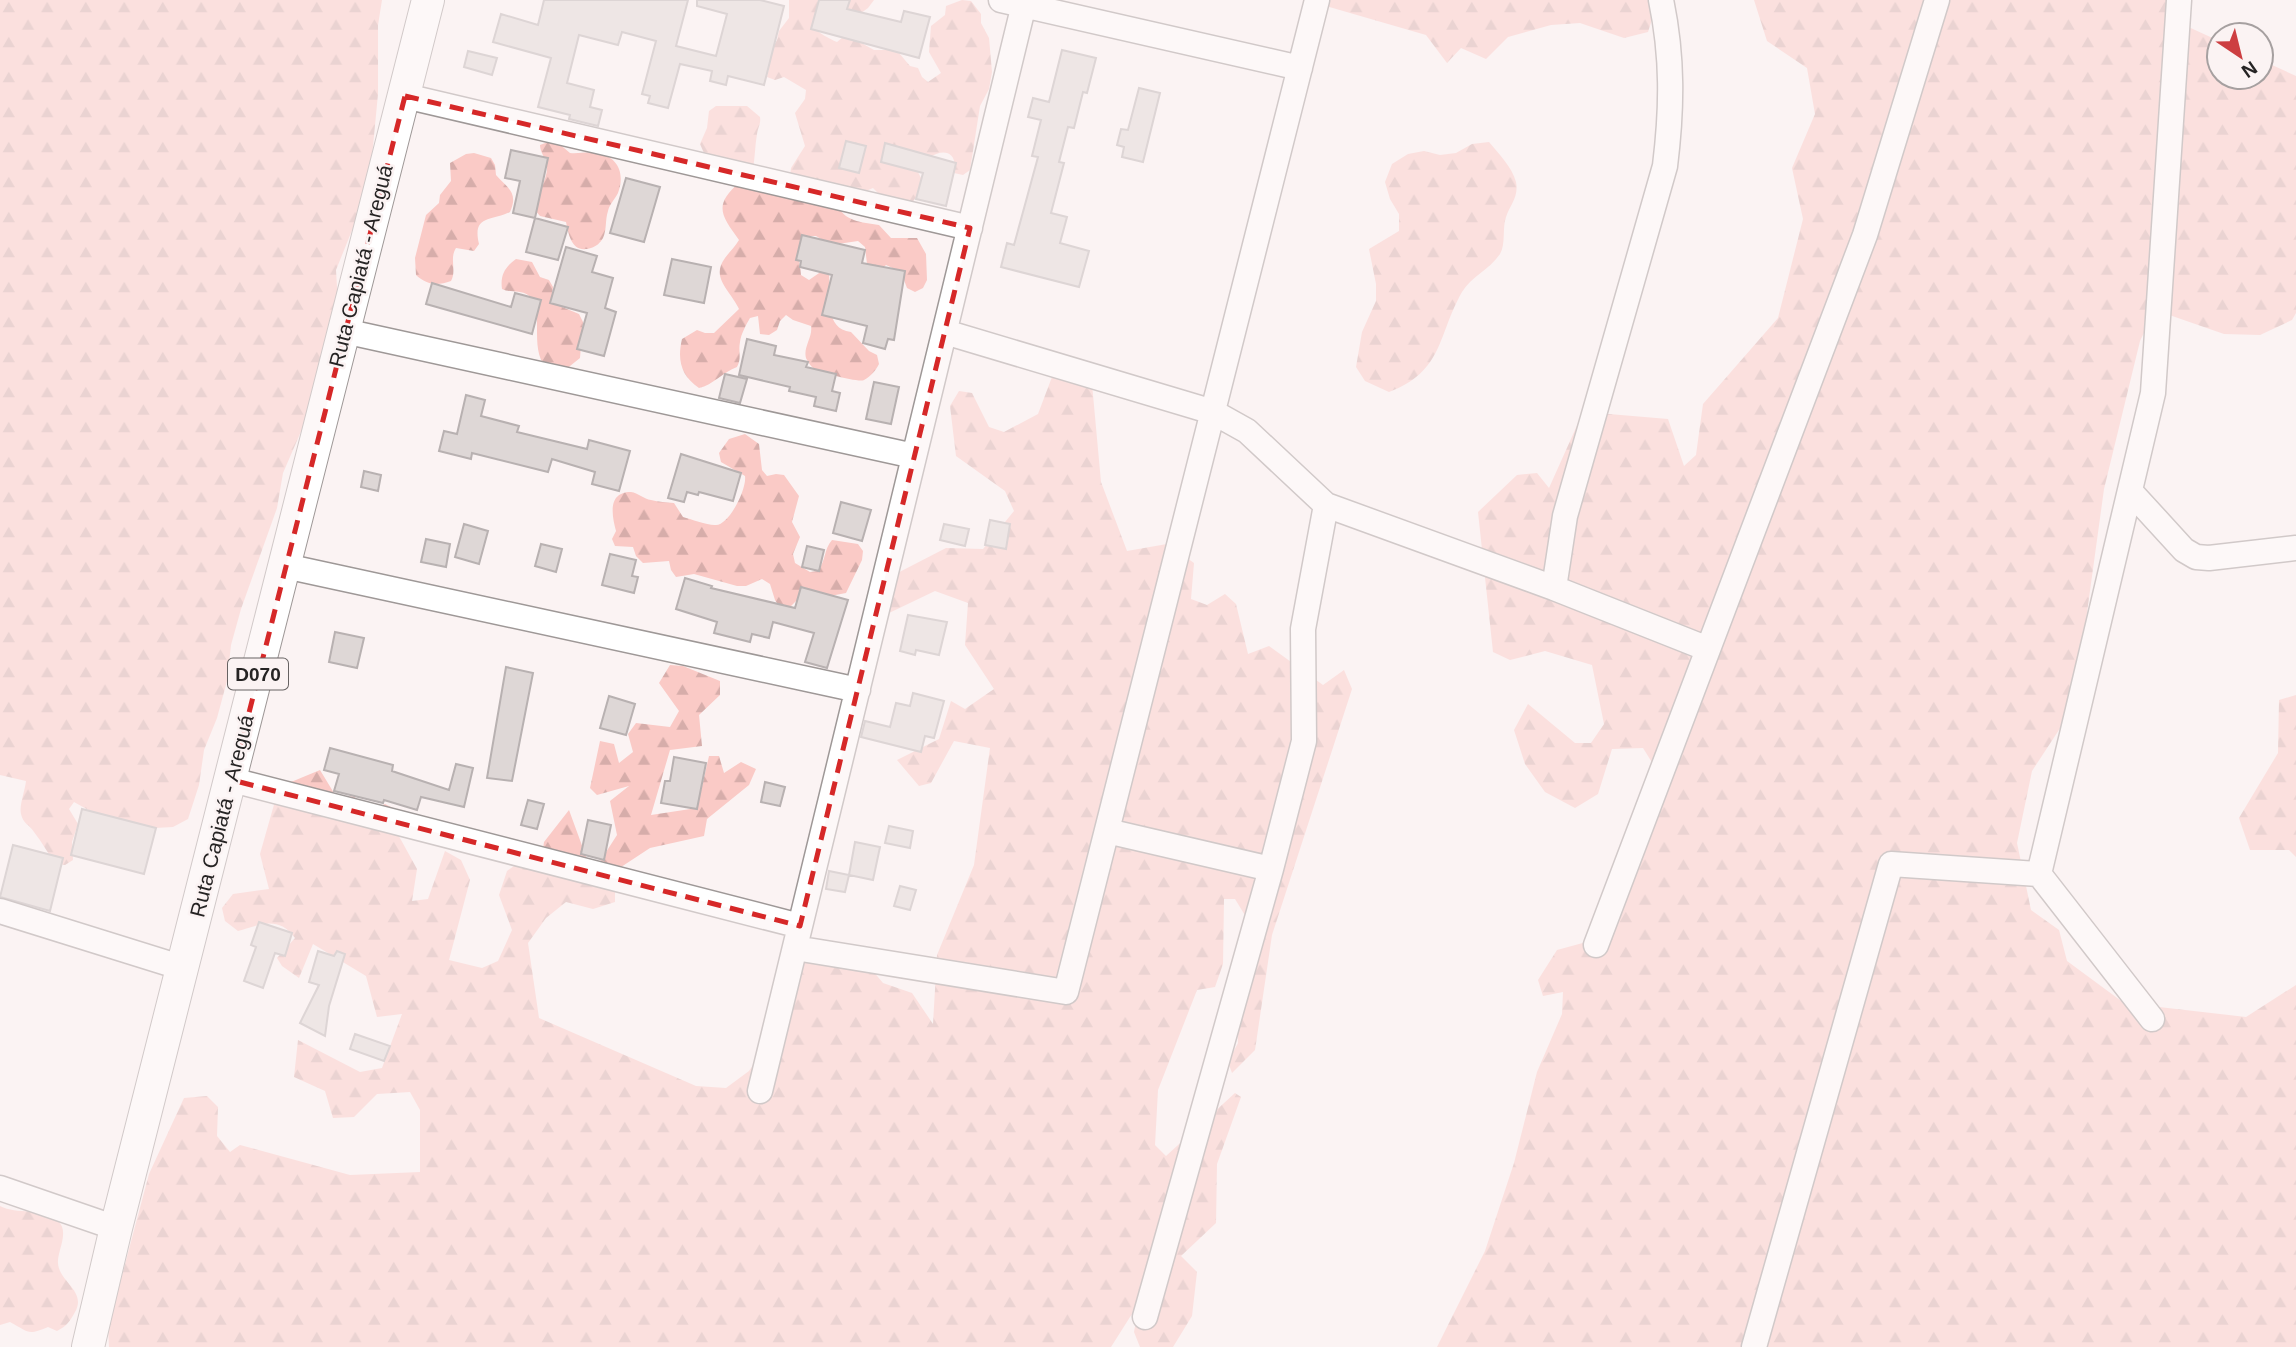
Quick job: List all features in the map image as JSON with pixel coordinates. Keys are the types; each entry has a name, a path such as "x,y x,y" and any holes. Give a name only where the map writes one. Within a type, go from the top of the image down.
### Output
{"main road":[{"name":"Ruta Capiatá - Areguá","path":"88,1347 116,1227 232,780 428,0"}],"street":[{"path":"232,780 798,937 1066,992 1317,0"},
{"path":"1554,588 1565,516 1665,166 1672,71 1661,0"},
{"path":"1596,945 1865,235 1937,0"},
{"path":"2039,874 2153,393 2179,0"},
{"path":"760,1091 970,229 1016,2 1300,68"},
{"path":"405,96 970,229"},
{"path":"344,331 914,456"},
{"path":"944,332 1213,412 1247,431 1326,505 1554,588 1708,649"},
{"path":"2130,491 2184,550 2196,556 2209,558 2296,548"},
{"path":"1144,1317 1271,869 1304,741 1303,629 1326,505"},
{"path":"285,566 858,690"},
{"path":"1107,831 1271,869"},
{"path":"1754,1347 1891,864 2039,874 2152,1019"},
{"path":"0,911 183,968"},
{"path":"0,1188 116,1227"}],"highlighted area":[{"path":"405,96 970,228 800,926 232,780"}],"green space":[{"path":"0,0 382,0 378,25 378,94 371,167 363,203 336,270 338,304 312,406 283,473 277,508 241,609 231,645 227,681 217,718 204,750 199,785 188,819 173,827 155,828 92,812 74,802 69,809 78,824 72,842 73,860 65,865 56,864 22,817 21,806 26,781 0,775"},
{"path":"789,0 820,0 815,26 822,34 837,42 843,37 839,0 874,0 861,13 856,40 874,50 899,53 910,66 918,68 928,82 941,73 929,52 931,26 945,15 946,6 962,0 971,1 981,14 981,23 989,38 992,72 989,89 980,106 970,170 963,175 954,173 955,163 948,153 935,154 922,164 918,172 922,180 917,196 911,204 879,194 873,188 837,203 848,218 879,225 891,238 917,238 926,254 927,280 923,288 915,292 907,288 901,272 886,265 879,271 867,264 865,247 858,241 831,245 816,236 807,236 800,244 801,275 809,280 822,271 829,274 831,310 836,325 851,332 869,351 877,355 879,364 873,373 861,381 816,369 809,364 805,354 811,326 786,315 777,330 769,335 760,334 758,316 750,318 743,333 737,367 699,388 684,373 680,361 682,339 697,330 714,333 739,309 723,284 720,272 725,258 739,240 724,217 723,204 731,190 740,182 707,160 700,144 707,128 709,111 716,106 747,106 760,117 753,169 790,177 791,168 805,146 795,113 805,99 806,90 784,77 775,80 767,77 769,68 766,60 779,31 789,18"},
{"path":"1317,0 1658,0 1648,32 1624,38 1580,23 1551,25 1508,37 1486,59 1461,48 1447,63 1426,35 1319,4"},
{"path":"1754,0 2174,0 2182,24 2205,35 2205,91 2275,91 2275,66 2296,76 2296,313 2292,320 2260,335 2224,334 2155,310 2140,341 2104,489 2074,707 2032,771 2017,843 2031,910 2059,930 2067,961 2124,1003 2246,1017 2296,985 2296,1347 1437,1347 1485,1251 1514,1163 1537,1072 1562,1014 1563,992 1543,996 1538,980 1557,950 1590,941 1653,764 1643,748 1612,749 1598,794 1575,808 1545,792 1525,764 1514,730 1528,704 1575,743 1591,743 1604,724 1592,665 1545,651 1510,660 1493,652 1478,512 1517,475 1537,473 1549,488 1579,421 1597,413 1668,419 1684,466 1696,455 1703,404 1778,318 1803,219 1792,168 1815,114 1807,68 1767,41"},
{"path":"557,142 570,153 594,152 605,155 618,167 621,179 618,193 609,209 603,238 593,247 585,249 576,246 570,238 566,222 540,216 534,209 547,172 540,145"},
{"path":"1489,142 1508,166 1517,187 1505,221 1502,250 1462,292 1430,363 1420,374 1389,392 1365,381 1356,367 1362,332 1376,301 1376,284 1369,249 1399,231 1399,214 1390,199 1385,182 1392,164 1408,154 1424,151 1440,155 1456,153 1472,144"},
{"path":"474,153 491,158 496,175 512,195 510,212 485,220 481,224 478,228 479,244 474,251 456,248 451,281 441,284 428,283 416,275 415,258 426,215 439,203 440,195 451,181 450,163 466,154"},
{"path":"516,259 532,262 540,277 549,280 553,287 555,304 579,314 583,322 580,358 565,370 546,368 541,359 533,301 525,293 502,289 504,272"},
{"path":"1055,369 1092,384 1101,482 1127,551 1167,544 1194,563 1191,599 1207,605 1225,594 1236,604 1248,654 1269,646 1323,685 1344,670 1352,689 1272,935 1255,1050 1232,1073 1228,1062 1238,1043 1235,984 1254,930 1235,899 1224,899 1223,964 1215,987 1197,990 1158,1090 1155,1145 1166,1156 1235,1093 1241,1097 1217,1164 1216,1223 1181,1256 1197,1272 1192,1316 1173,1347 1140,1347 1134,1332 1139,1305 1111,1347 109,1347 108,1328 149,1174 184,1098 207,1096 218,1107 217,1136 230,1152 240,1145 350,1175 420,1172 420,1110 410,1092 377,1094 354,1117 333,1118 325,1091 294,1077 298,1040 360,1072 382,1068 402,1014 377,1017 366,976 313,944 299,978 282,966 277,958 295,938 282,926 268,924 238,931 225,921 222,908 233,894 269,889 260,854 279,787 320,770 337,798 355,796 358,816 385,804 399,811 395,829 417,869 412,901 428,899 445,851 461,860 470,880 449,960 482,968 498,961 512,930 499,895 507,871 521,861 540,868 544,842 569,810 588,862 599,863 617,835 610,801 629,786 597,795 590,788 600,741 614,744 619,763 633,752 628,734 636,723 670,727 679,711 659,683 670,665 683,666 720,681 720,695 699,715 702,746 670,750 651,815 697,808 709,756 719,756 724,773 741,762 756,769 749,785 707,819 704,836 650,848 615,871 615,902 593,909 566,902 546,918 528,943 539,1018 696,1086 726,1088 749,1071 783,1021 794,958 863,959 883,983 912,993 933,1024 937,955 974,865 990,748 954,741 931,783 919,786 897,760 939,739 951,701 965,709 994,689 965,645 968,603 935,591 889,613 882,581 946,548 983,549 1014,511 1005,491 956,456 950,406 959,391 972,393 989,427 1004,432 1038,414"},
{"path":"745,434 759,444 762,470 767,476 784,475 799,496 792,522 800,537 793,554 795,563 810,572 818,571 832,540 858,544 863,551 862,560 846,593 825,597 801,596 789,608 780,608 770,584 762,579 746,586 737,586 694,574 676,577 669,561 643,563 636,556 633,547 615,546 612,539 616,531 613,506 618,496 623,493 631,492 648,499 674,503 683,517 705,523 716,525 726,519 740,497 745,476 721,462 719,453 729,439"},
{"path":"2296,695 2296,857 2289,850 2250,850 2239,818 2278,753 2279,700"},
{"path":"0,1206 45,1214 61,1225 63,1236 58,1263 63,1276 78,1298 78,1305 70,1321 57,1331 48,1327 28,1332 10,1322 0,1325"}],"building":[{"path":"544,0 688,0 676,46 716,56 727,14 697,6 697,0 760,0 784,6 764,85 728,76 726,85 710,81 712,71 680,64 668,108 648,103 650,96 642,94 656,41 622,32 618,45 579,35 567,83 594,90 590,107 602,110 598,126 538,107 551,58 493,42 501,14 538,25"},
{"path":"819,0 850,0 847,9 901,22 904,11 930,17 919,58 811,29"},
{"path":"1062,50 1096,58 1087,93 1083,92 1074,128 1068,127 1059,162 1064,163 1051,213 1067,217 1060,243 1089,251 1079,287 1001,267 1007,243 1014,245 1038,157 1032,156 1041,120 1028,117 1033,98 1049,102"},
{"path":"468,51 497,58 492,75 464,67"},
{"path":"1139,88 1160,93 1143,162 1122,157 1124,147 1117,145 1121,129 1128,130"},
{"path":"846,141 866,146 859,173 839,168"},
{"path":"885,143 956,163 946,206 916,199 923,173 881,162"},
{"path":"511,150 548,158 535,218 513,213 520,181 505,178"},
{"path":"626,178 660,187 644,242 610,233"},
{"path":"535,218 568,227 558,260 526,252"},
{"path":"802,235 865,250 862,263 905,271 894,340 888,339 885,349 863,343 867,326 822,315 832,275 800,267 801,261 796,260"},
{"path":"566,247 597,256 592,272 613,278 605,308 616,312 604,356 577,349 587,313 550,303"},
{"path":"672,259 711,267 704,303 664,295"},
{"path":"432,283 511,307 515,293 541,300 532,334 426,304"},
{"path":"747,339 776,346 774,355 808,362 806,367 836,374 832,391 840,393 836,411 814,406 816,397 789,391 790,387 739,375"},
{"path":"725,374 747,379 740,403 719,398"},
{"path":"874,382 899,387 891,424 866,419"},
{"path":"466,395 485,400 481,416 519,426 517,432 587,449 589,440 630,451 619,491 592,484 595,472 552,459 548,472 472,453 471,459 439,451 444,431 457,434"},
{"path":"681,454 741,473 733,501 699,492 698,495 687,492 684,502 668,498"},
{"path":"364,471 381,475 378,491 361,487"},
{"path":"841,502 871,510 862,541 833,533"},
{"path":"990,520 1010,524 1006,549 985,545"},
{"path":"464,524 488,531 479,564 455,557"},
{"path":"944,524 969,529 965,546 940,540"},
{"path":"426,539 450,544 446,567 421,562"},
{"path":"541,544 562,549 556,572 535,566"},
{"path":"807,546 824,550 819,571 802,567"},
{"path":"610,554 636,560 632,576 638,577 634,593 602,585"},
{"path":"685,578 712,586 711,588 795,608 801,587 848,600 827,668 805,662 814,633 773,622 769,638 752,634 750,642 714,633 717,622 676,609"},
{"path":"908,615 947,622 939,655 916,650 915,655 900,651"},
{"path":"335,632 364,638 357,668 329,662"},
{"path":"506,667 533,673 512,781 487,778"},
{"path":"913,693 944,701 934,738 925,736 921,752 861,737 865,721 890,727 896,703 910,706"},
{"path":"609,696 635,704 626,735 600,728"},
{"path":"330,748 393,765 392,771 449,790 456,764 473,768 464,807 421,797 417,810 384,800 383,803 334,791 339,774 324,770"},
{"path":"674,757 706,763 697,809 661,803 665,781 670,781"},
{"path":"765,782 785,787 780,806 761,802"},
{"path":"528,800 544,804 537,829 521,825"},
{"path":"82,809 156,828 144,874 71,855"},
{"path":"588,820 611,825 604,860 581,854"},
{"path":"889,826 913,831 910,848 885,843"},
{"path":"855,842 880,847 873,880 849,875"},
{"path":"13,845 63,858 50,911 0,897"},
{"path":"829,871 849,875 845,892 826,889"},
{"path":"900,886 916,890 910,910 894,906"},
{"path":"259,922 292,933 285,956 275,953 263,988 244,981 256,947 251,945"},
{"path":"318,951 334,956 337,951 345,954 329,1006 325,1036 300,1023 319,985 309,982"},
{"path":"355,1034 390,1046 384,1061 350,1049"}]}
